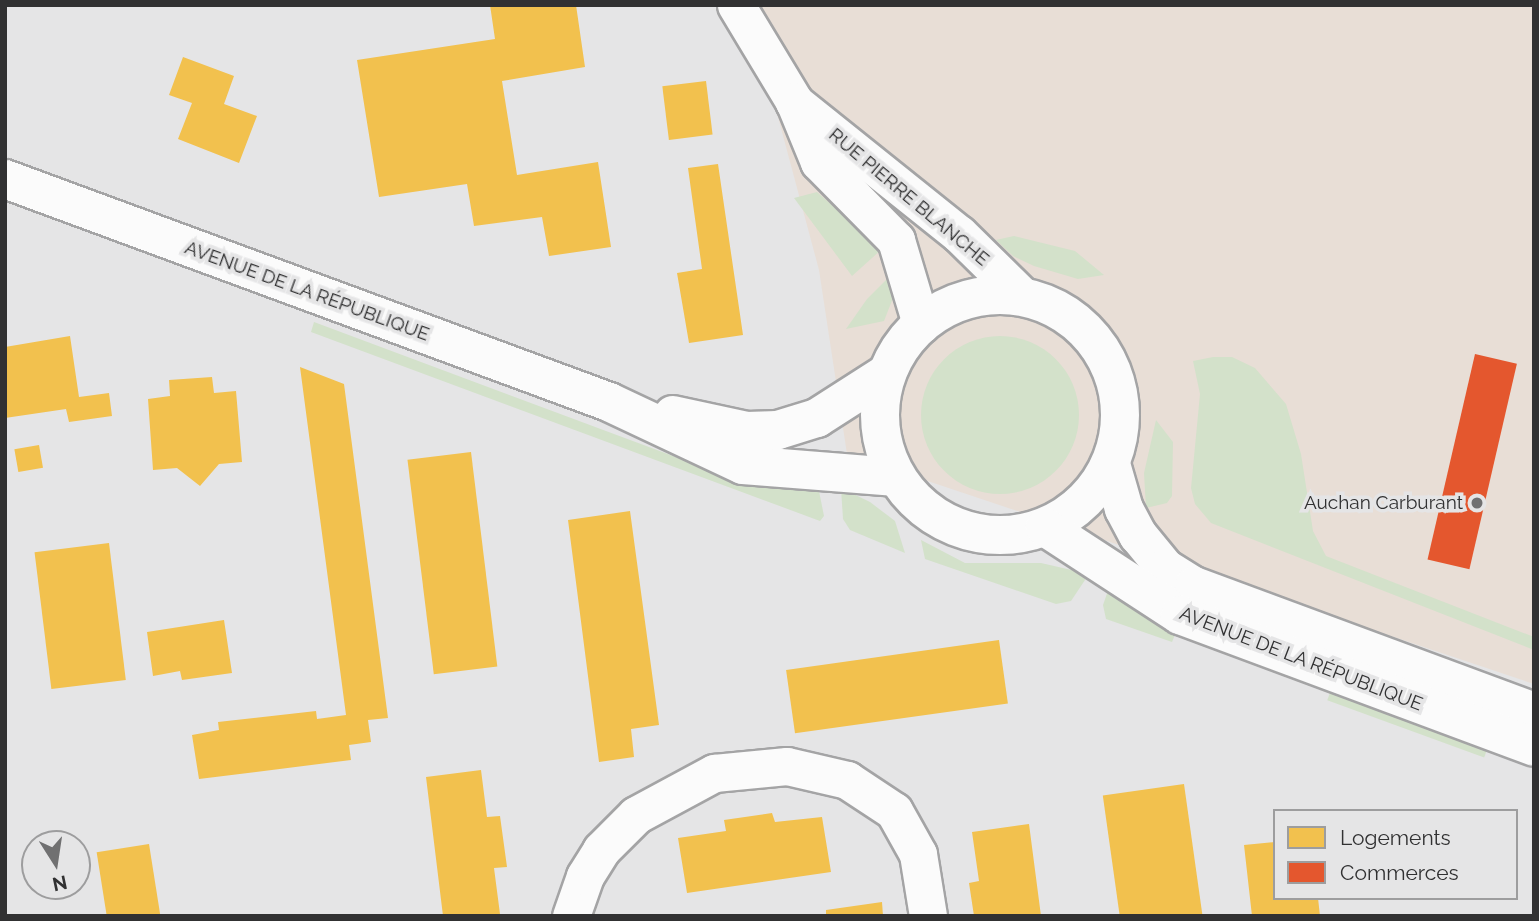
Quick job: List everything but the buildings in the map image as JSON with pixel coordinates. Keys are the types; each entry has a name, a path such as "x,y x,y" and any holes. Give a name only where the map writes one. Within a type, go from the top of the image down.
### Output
{"main road":[{"name":"AVENUE DE LA RÉPUBLIQUE","path":"5,179 609,402 743,465 897,477"},
{"path":"1022,296 1065,312 1105,354 1119,390 1119,438 1111,464 1094,490 1072,512 1045,527 998,536 950,525 911,497 897,477 882,437 879,416 887,373 921,324 968,299 1022,296"},
{"name":"AVENUE DE LA RÉPUBLIQUE","path":"609,402 747,431 778,430 817,418 887,373"},
{"name":"AVENUE DE LA RÉPUBLIQUE","path":"1111,464 1124,509 1138,535 1165,568 1194,586 1534,712"},
{"name":"AVENUE DE LA RÉPUBLIQUE","path":"1045,527 1180,615 1534,747"}],"street":[{"name":"RUE PIERRE BLANCHE","path":"736,5 794,101 819,162 896,240 921,324"},
{"name":"RUE PIERRE BLANCHE","path":"794,101 959,234 1022,296"},
{"path":"571,916 585,876 601,850 636,815 714,773 787,766 847,780 894,811 918,853 928,916"}],"shaded area":[{"path":"748,5 1534,5 1534,684 847,454 819,270"}],"green space":[{"path":"817,192 882,249 852,276 794,198"},
{"path":"1014,236 1075,251 1104,275 1078,279 1034,266 1013,256 996,240"},
{"path":"894,272 893,298 884,321 846,329 867,299"},
{"path":"314,322 708,469 818,486 824,516 820,521 311,332"},
{"path":"1000,336 1030,342 1056,359 1073,385 1079,415 1073,445 1056,471 1030,488 1000,494 970,488 944,471 927,445 921,415 927,385 944,359 970,342"},
{"path":"1232,357 1255,368 1286,404 1301,454 1313,531 1326,556 1534,637 1534,650 1211,523 1195,504 1191,488 1200,394 1193,361"},
{"path":"1156,420 1173,442 1172,496 1167,503 1146,508 1144,473"},
{"path":"841,488 870,502 895,521 905,553 850,530 843,519"},
{"path":"921,540 965,563 1041,563 1089,574 1071,601 1056,604 925,559"},
{"path":"1110,585 1177,630 1172,642 1106,619 1103,605"},
{"path":"1331,690 1488,747 1484,757 1327,700"}],"place":[{"name":"Auchan Carburant","path":"1477,503"}]}
